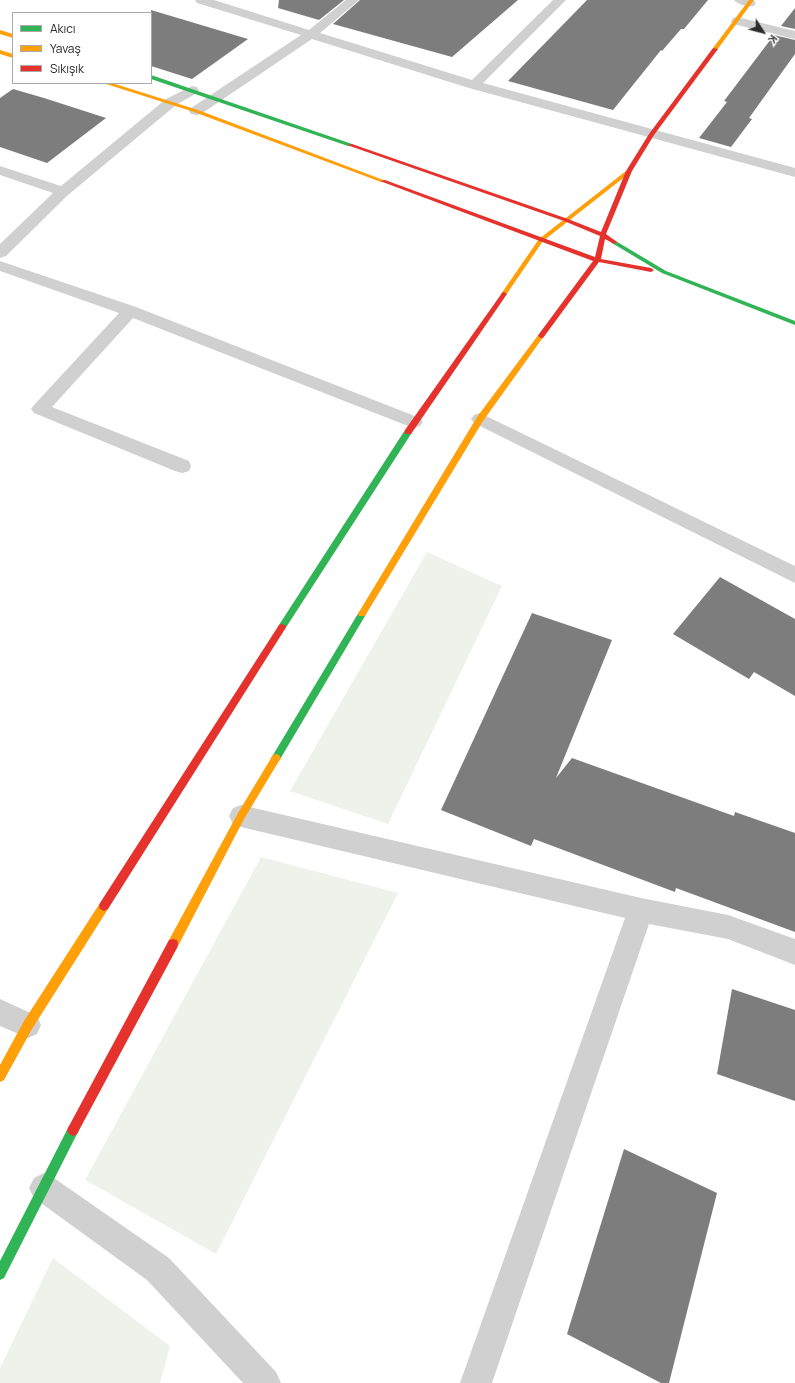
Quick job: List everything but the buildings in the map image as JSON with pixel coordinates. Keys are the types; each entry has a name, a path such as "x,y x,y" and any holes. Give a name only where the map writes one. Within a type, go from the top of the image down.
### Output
{"main road":[{"path":"0,1274 88,1101 241,816 480,419 597,260 603,235 629,171 651,135 738,21 748,1"},
{"path":"0,32 12,36"},
{"path":"0,52 12,56"},
{"path":"152,77 216,98 566,220 603,235 664,272 795,323"},
{"path":"109,84 196,111 597,260 664,272"},
{"path":"0,1076 28,1025 414,422 541,240 629,171"}],"street":[{"path":"201,0 474,85 795,174"},
{"path":"196,111 311,34 353,0"},
{"path":"474,85 560,0"},
{"path":"738,21 795,35"},
{"path":"0,253 63,192 171,102 192,90"},
{"path":"0,170 63,192"},
{"path":"0,266 130,311 414,422"},
{"path":"130,311 40,409 182,466"},
{"path":"480,419 795,575"},
{"path":"241,816 641,910 728,928 795,952"},
{"path":"476,1383 641,910"},
{"path":"0,1012 28,1025"},
{"path":"44,1188 158,1269 265,1383"}],"shaded area":[{"path":"427,552 502,586 388,824 290,791"},
{"path":"261,857 398,893 216,1254 85,1180"},
{"path":"53,1258 170,1346 160,1383 0,1383 0,1368"}],"traffic: fast":[{"path":"152,77 350,145"},
{"path":"614,242 664,272 795,323"},
{"path":"282,627 408,432"},
{"path":"276,758 362,614"},
{"path":"0,1274 73,1130"}],"traffic: slow":[{"path":"715,49 752,0"},
{"path":"0,32 12,36"},
{"path":"0,52 12,56"},
{"path":"109,84 196,111 383,181"},
{"path":"504,294 541,240 628,172"},
{"path":"362,614 480,419 541,336"},
{"path":"173,944 241,816 276,758"},
{"path":"0,1076 28,1025 104,906"}],"traffic: jam":[{"path":"541,336 597,260 603,235 629,171 651,135 715,49"},
{"path":"350,145 566,220 603,235 614,242"},
{"path":"383,181 597,260 651,270"},
{"path":"408,432 504,294"},
{"path":"104,906 282,627"},
{"path":"73,1130 173,944"}]}
